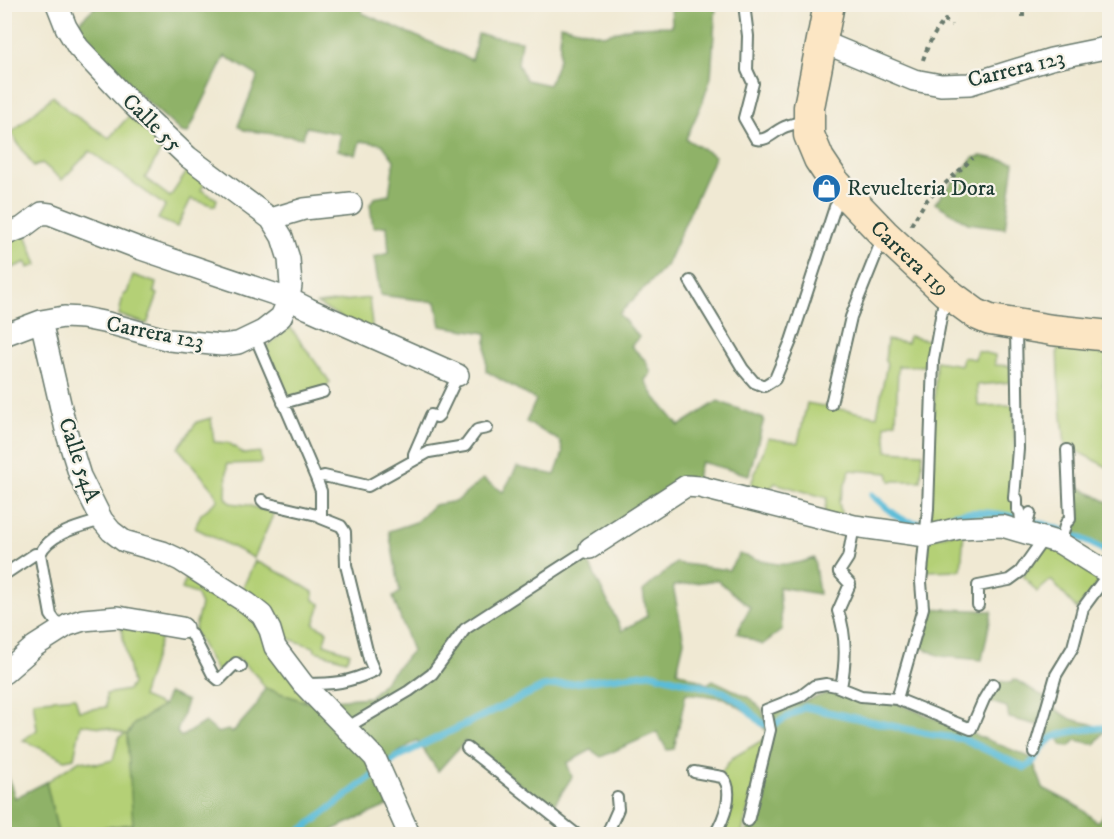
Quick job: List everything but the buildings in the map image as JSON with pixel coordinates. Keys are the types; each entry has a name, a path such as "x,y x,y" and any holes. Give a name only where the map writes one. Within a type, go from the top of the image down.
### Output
{"street":[{"name":"Calle 55","path":"57,4 66,27 78,46 130,103 188,158 271,219 282,237 287,253 291,272 289,298"},
{"name":"Carrera 119","path":"828,4 823,42 809,106 809,135 819,159 845,195 946,292 976,314 990,320 1110,336"},
{"name":"Carrera 123","path":"823,42 914,80 941,85 970,84 1051,59 1110,47"},
{"path":"271,219 304,209 351,204"},
{"path":"4,235 22,228 42,213 50,214 141,249 289,298 458,375"},
{"name":"Carrera 123","path":"4,335 41,321 64,317 83,318 169,340 222,345 238,343 255,336 281,317 289,298"},
{"name":"Calle 54A","path":"41,321 67,434 80,476 102,520 124,541 163,552 180,560 262,615 275,646 303,684 375,758 409,834"},
{"path":"590,548 686,486 734,495 854,526 926,534 984,525 1038,528 1109,574"},
{"path":"4,673 35,646 61,629 83,620 118,617 182,628"}],"lane":[{"path":"744,4 748,36 747,70 753,83 744,118 756,139 761,140 784,126 809,120"},
{"path":"690,281 743,369 754,382 764,386 775,379 791,341 835,207 845,195"},
{"path":"831,404 851,317 890,240"},
{"path":"897,699 922,608 921,582 928,509 933,361 946,292"},
{"path":"1016,324 1018,449 1014,498 1017,499 1017,509 1038,528"},
{"path":"255,336 321,491 321,516"},
{"path":"414,460 414,454 431,415 437,417 439,415 458,375"},
{"path":"284,403 324,392"},
{"path":"316,478 324,476 368,486 429,452 465,446 477,430 487,428"},
{"path":"1038,528 1070,519 1067,450"},
{"path":"262,500 265,503 321,516 340,526 345,532 346,565 374,671 352,681 338,684 303,684"},
{"path":"61,629 51,615 40,554 43,547 57,537 102,520"},
{"path":"841,687 846,666 842,623 838,611 850,584 839,572 848,558 854,526"},
{"path":"978,605 978,586 1009,580 1020,573 1038,528"},
{"path":"346,728 432,675 465,629 590,548"},
{"path":"4,569 8,572 35,554 40,554"},
{"path":"1034,752 1056,675 1073,647 1083,608 1109,574"},
{"path":"182,628 193,636 213,675 219,680 236,663 241,667"},
{"path":"748,821 770,730 766,710 801,696 814,686 826,684 841,687 861,696 897,699 971,729 993,684"},
{"path":"467,747 576,834"},
{"path":"694,771 722,777 728,784 728,801 724,821 715,834"},
{"path":"607,834 618,809 617,798"}],"path":[{"path":"1023,4 1023,17"},
{"path":"914,80 936,30 945,20 952,26"},
{"path":"890,240 926,201 973,158"}],"green space":[{"path":"97,5 363,5 362,13 472,60 478,34 521,41 518,64 526,80 549,85 559,59 561,25 603,35 633,27 672,26 671,5 716,5 711,77 686,139 715,156 666,266 619,314 639,337 631,346 645,360 651,373 645,380 654,396 679,426 718,401 764,419 749,475 701,462 695,484 582,549 622,631 647,616 643,591 676,563 729,570 739,554 776,564 793,564 814,558 819,594 779,587 782,630 762,645 737,633 750,607 717,580 673,586 684,641 677,671 707,684 713,680 752,699 763,711 767,731 747,712 725,698 686,693 674,749 667,750 657,732 601,757 591,750 567,763 572,777 551,809 465,741 438,771 417,740 374,769 389,805 334,829 328,834 5,834 4,764 15,798 46,782 58,833 133,824 127,735 134,724 163,706 168,693 187,701 177,732 181,737 205,722 218,733 228,730 232,733 256,706 265,688 306,702 370,697 412,651 393,597 400,592 389,531 416,522 434,505 457,501 483,479 503,492 517,467 555,475 563,453 560,441 526,422 536,400 486,371 486,333 441,326 436,302 380,295 374,257 389,253 387,226 373,227 370,204 374,198 389,195 394,160 382,144 360,141 356,155 338,150 340,134 306,127 303,138 244,130 238,126 258,76 225,56 188,133 181,132 89,46 77,24"},
{"path":"53,96 68,111 109,138 129,116 163,147 145,178 170,197 188,170 205,183 201,190 217,199 215,206 191,199 177,227 158,219 165,206 90,151 62,180 42,163 34,167 11,133"},
{"path":"981,156 1014,162 1005,228 968,223 935,203 973,158"},
{"path":"25,231 37,265 28,268 26,262 10,269 5,257 4,239"},
{"path":"133,275 156,283 154,292 158,294 147,324 119,315 123,295 127,293"},
{"path":"369,298 373,335 317,304"},
{"path":"290,327 330,382 325,388 287,399 266,352 266,347"},
{"path":"909,336 932,341 929,366 898,366 896,422 885,425 887,451 923,453 921,481 890,481 888,473 850,470 839,502 842,518 824,515 827,498 775,483 762,498 747,495 768,438 798,443 807,403 877,416 887,364 885,361 887,340 907,343"},
{"path":"1057,343 1107,347 1103,386 1109,386 1109,468 1065,445"},
{"path":"977,351 995,355 995,365 1011,366 1011,382 977,385 978,406 1013,405 1019,526 929,533 936,361 961,365 963,357 975,359"},
{"path":"211,418 214,442 229,443 244,454 260,452 261,463 227,464 226,497 230,503 247,505 274,513 254,558 195,528 201,514 218,500 212,488 178,448 197,422"},
{"path":"1070,482 1109,503 1109,551 1073,532"},
{"path":"964,531 961,570 926,571 929,539"},
{"path":"1047,542 1105,575 1077,609 1051,580 1037,592 1023,576"},
{"path":"255,561 287,576 313,592 314,600 321,604 314,624 327,631 324,644 350,653 346,660 315,651 314,647 277,635 240,594"},
{"path":"189,571 257,616 306,702 265,688 258,677 237,658 219,676 194,631 201,605 196,594 182,589"},
{"path":"926,608 992,611 982,660 940,656 916,645"},
{"path":"120,622 162,634 142,697 163,706 134,724 127,735 134,824 58,833 46,782 80,760 97,764 113,760 119,737 126,734 108,728 81,724 74,758 65,760 23,740 37,730 33,701 75,697 79,711 106,707 106,694 128,690 132,684"},
{"path":"1014,679 1046,698 1038,725 1009,718 1007,707 987,701 1000,681 1011,683"},
{"path":"831,692 855,699 897,703 1032,758 1043,788 1079,807 1097,822 1109,808 1109,834 747,834 773,731 773,712"},
{"path":"1052,707 1071,719 1105,730 1095,744 1076,740 1070,746 1062,745 1056,734 1043,738"},
{"path":"766,738 742,833 719,834 729,812 721,773 732,758"}],"waterway":[{"path":"872,495 901,519 908,521 922,524 935,523 956,514 974,513 1015,517 1076,536 1110,554"},
{"path":"297,834 395,758 543,687 650,673 724,692 740,702 763,724 775,724 805,707 934,735 963,739 1025,768 1043,747 1058,735 1110,727"}],"place":[{"name":"Revuelteria Dora","path":"826,188"}]}
